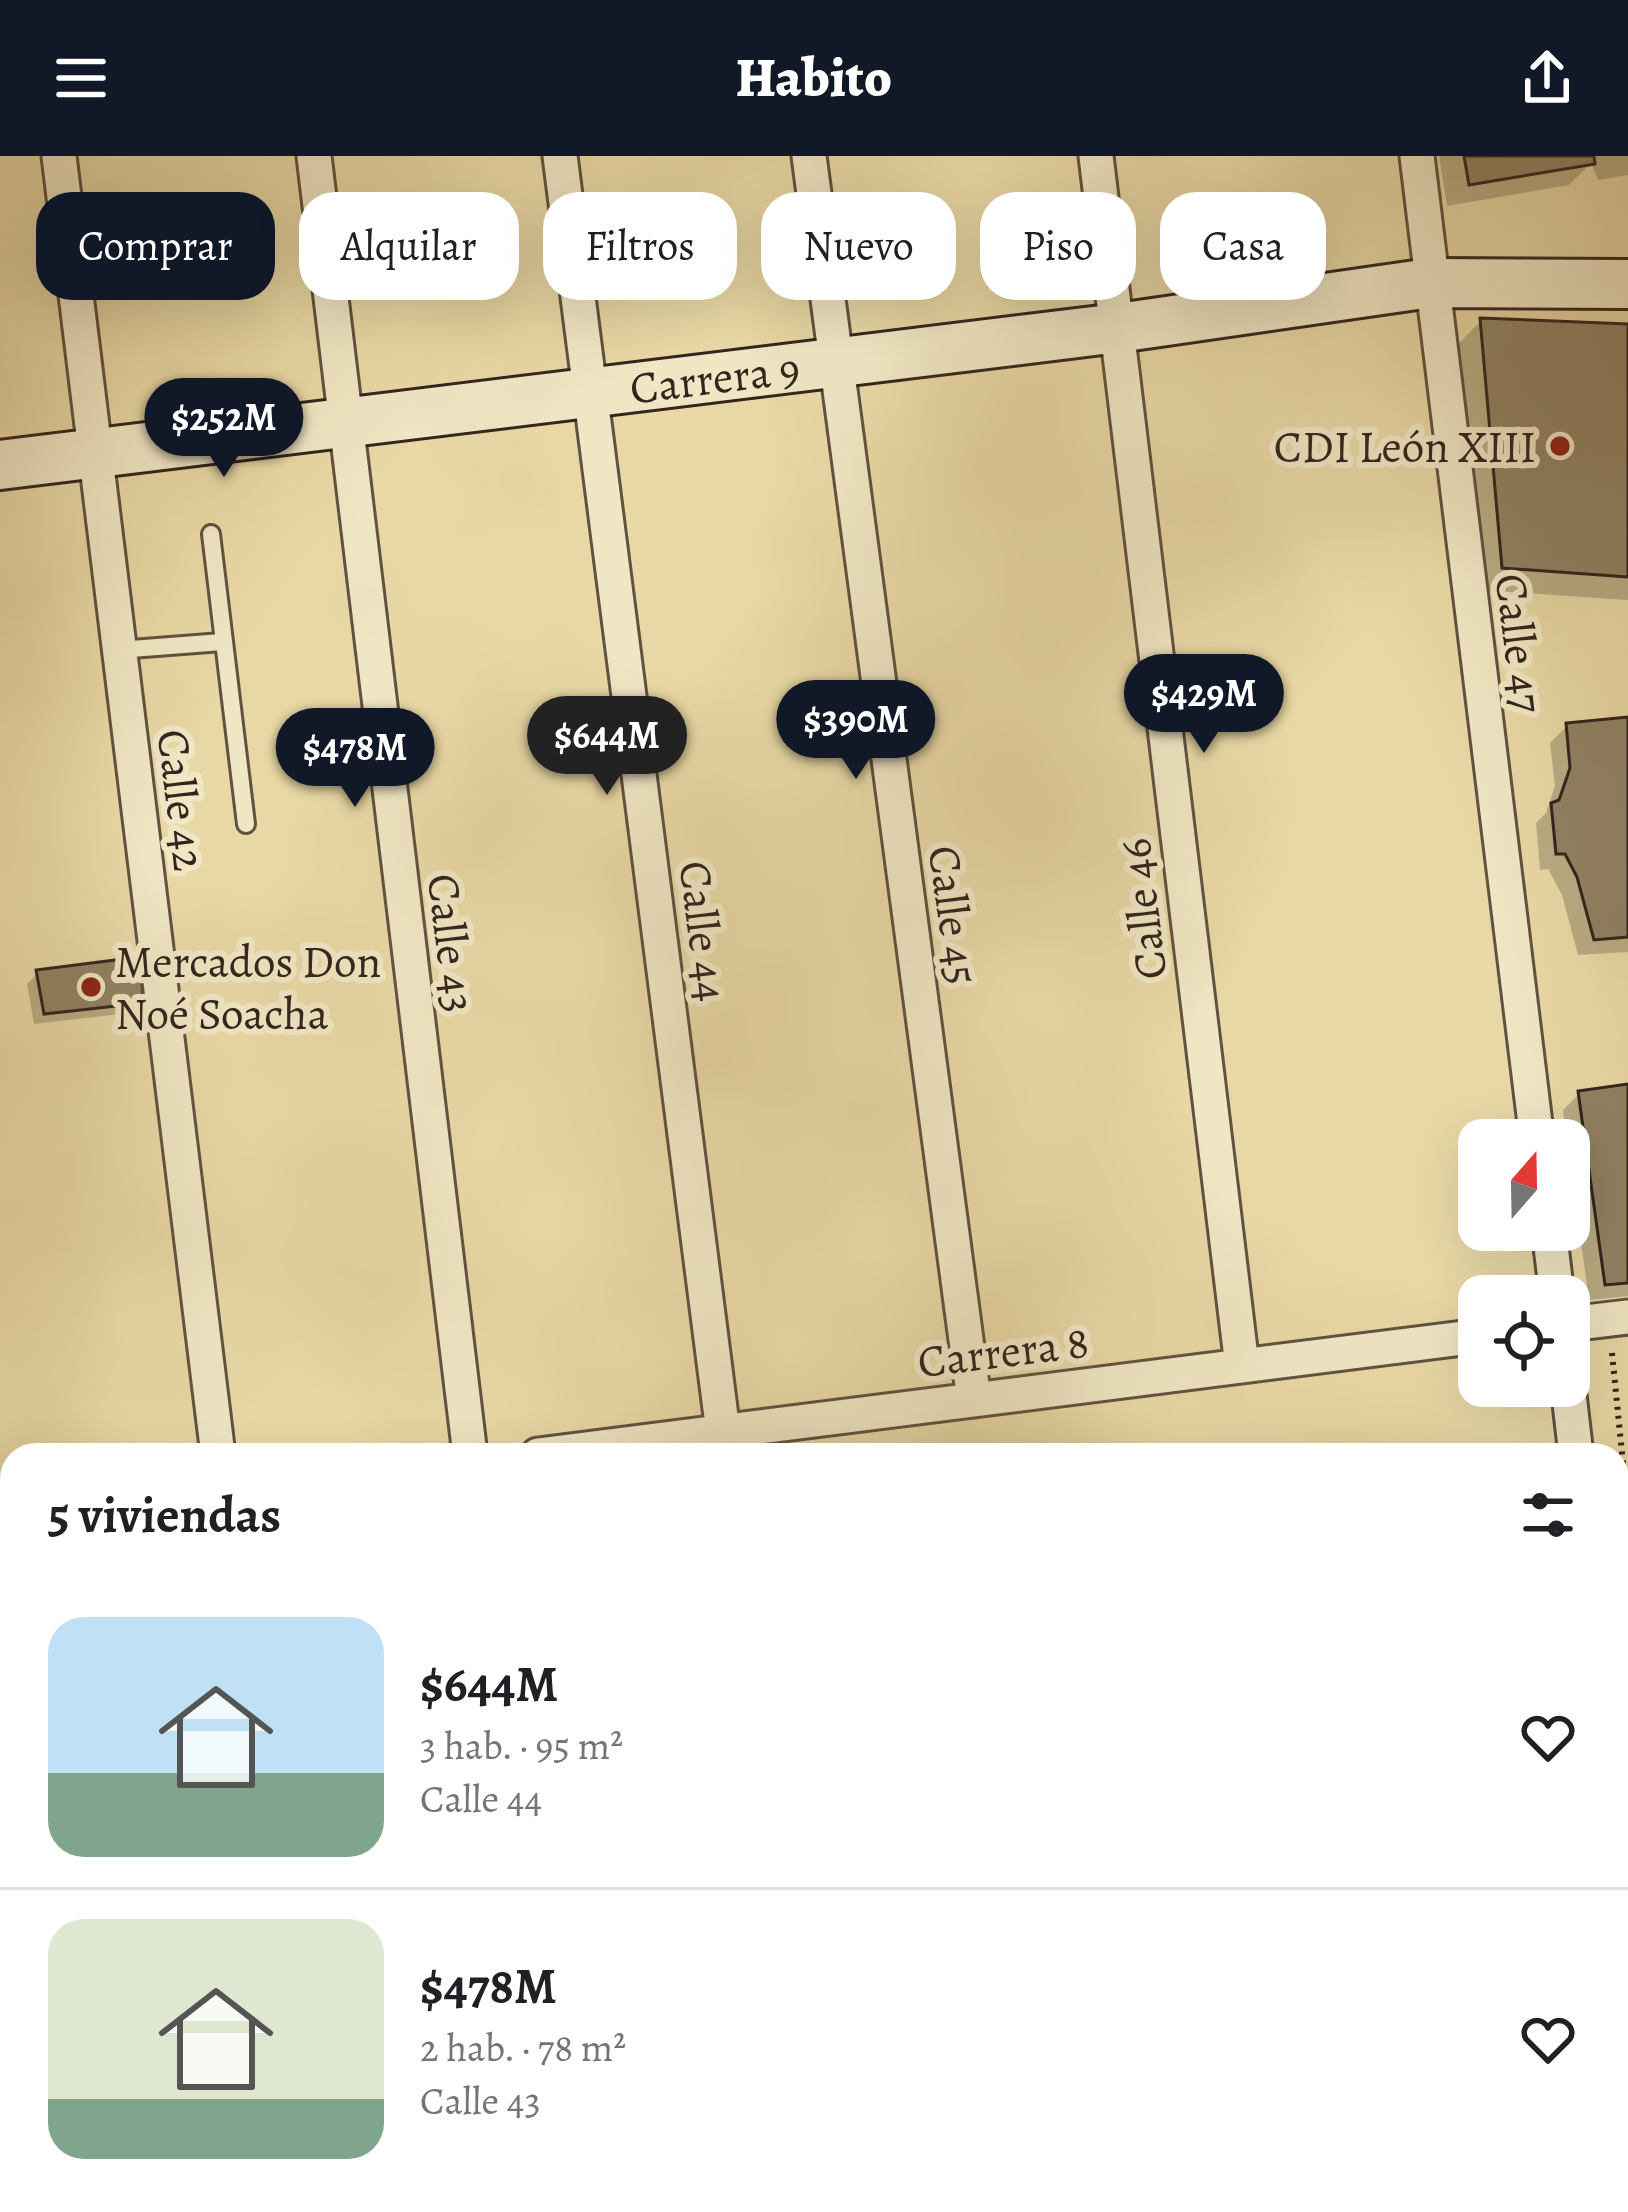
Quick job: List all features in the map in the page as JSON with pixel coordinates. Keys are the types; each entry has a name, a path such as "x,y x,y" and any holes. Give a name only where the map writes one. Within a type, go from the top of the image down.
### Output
{"street":[{"name":"Calle 42","path":"58,156 217,1443"},
{"name":"Calle 43","path":"314,156 469,1443"},
{"name":"Calle 44","path":"560,156 723,1432"},
{"name":"Calle 45","path":"809,156 974,1400"},
{"name":"Calle 46","path":"1096,156 1242,1366"},
{"name":"Calle 47","path":"1417,156 1534,1119"},
{"name":"Carrera 9","path":"0,465 1118,328 1430,283 1628,284"},
{"path":"1590,1322 1628,1317"},
{"name":"Carrera 8","path":"635,1443 1458,1339"},
{"path":"1570,1407 1575,1443"}],"lane":[{"path":"211,534 246,824"},
{"path":"118,650 221,642"}],"path":[{"path":"1620,1443 1610,1354 1628,1352"}],"building":[{"path":"1464,156 1594,156 1595,164 1469,185"},
{"name":"CDI León XIII","path":"1480,318 1628,324 1628,577 1502,568"},
{"path":"1628,717 1628,937 1594,940 1577,877 1565,854 1556,854 1551,803 1559,800 1570,768 1566,723"},
{"name":"Mercados Don Noé Soacha","path":"139,957 144,1003 44,1014 36,970"},
{"path":"1628,1084 1628,1283 1605,1285 1590,1177 1590,1119 1582,1119 1578,1091"}],"place":[{"name":"CDI León XIII","path":"1560,446"},
{"name":"Mercados Don Noé Soacha","path":"91,987"}]}
